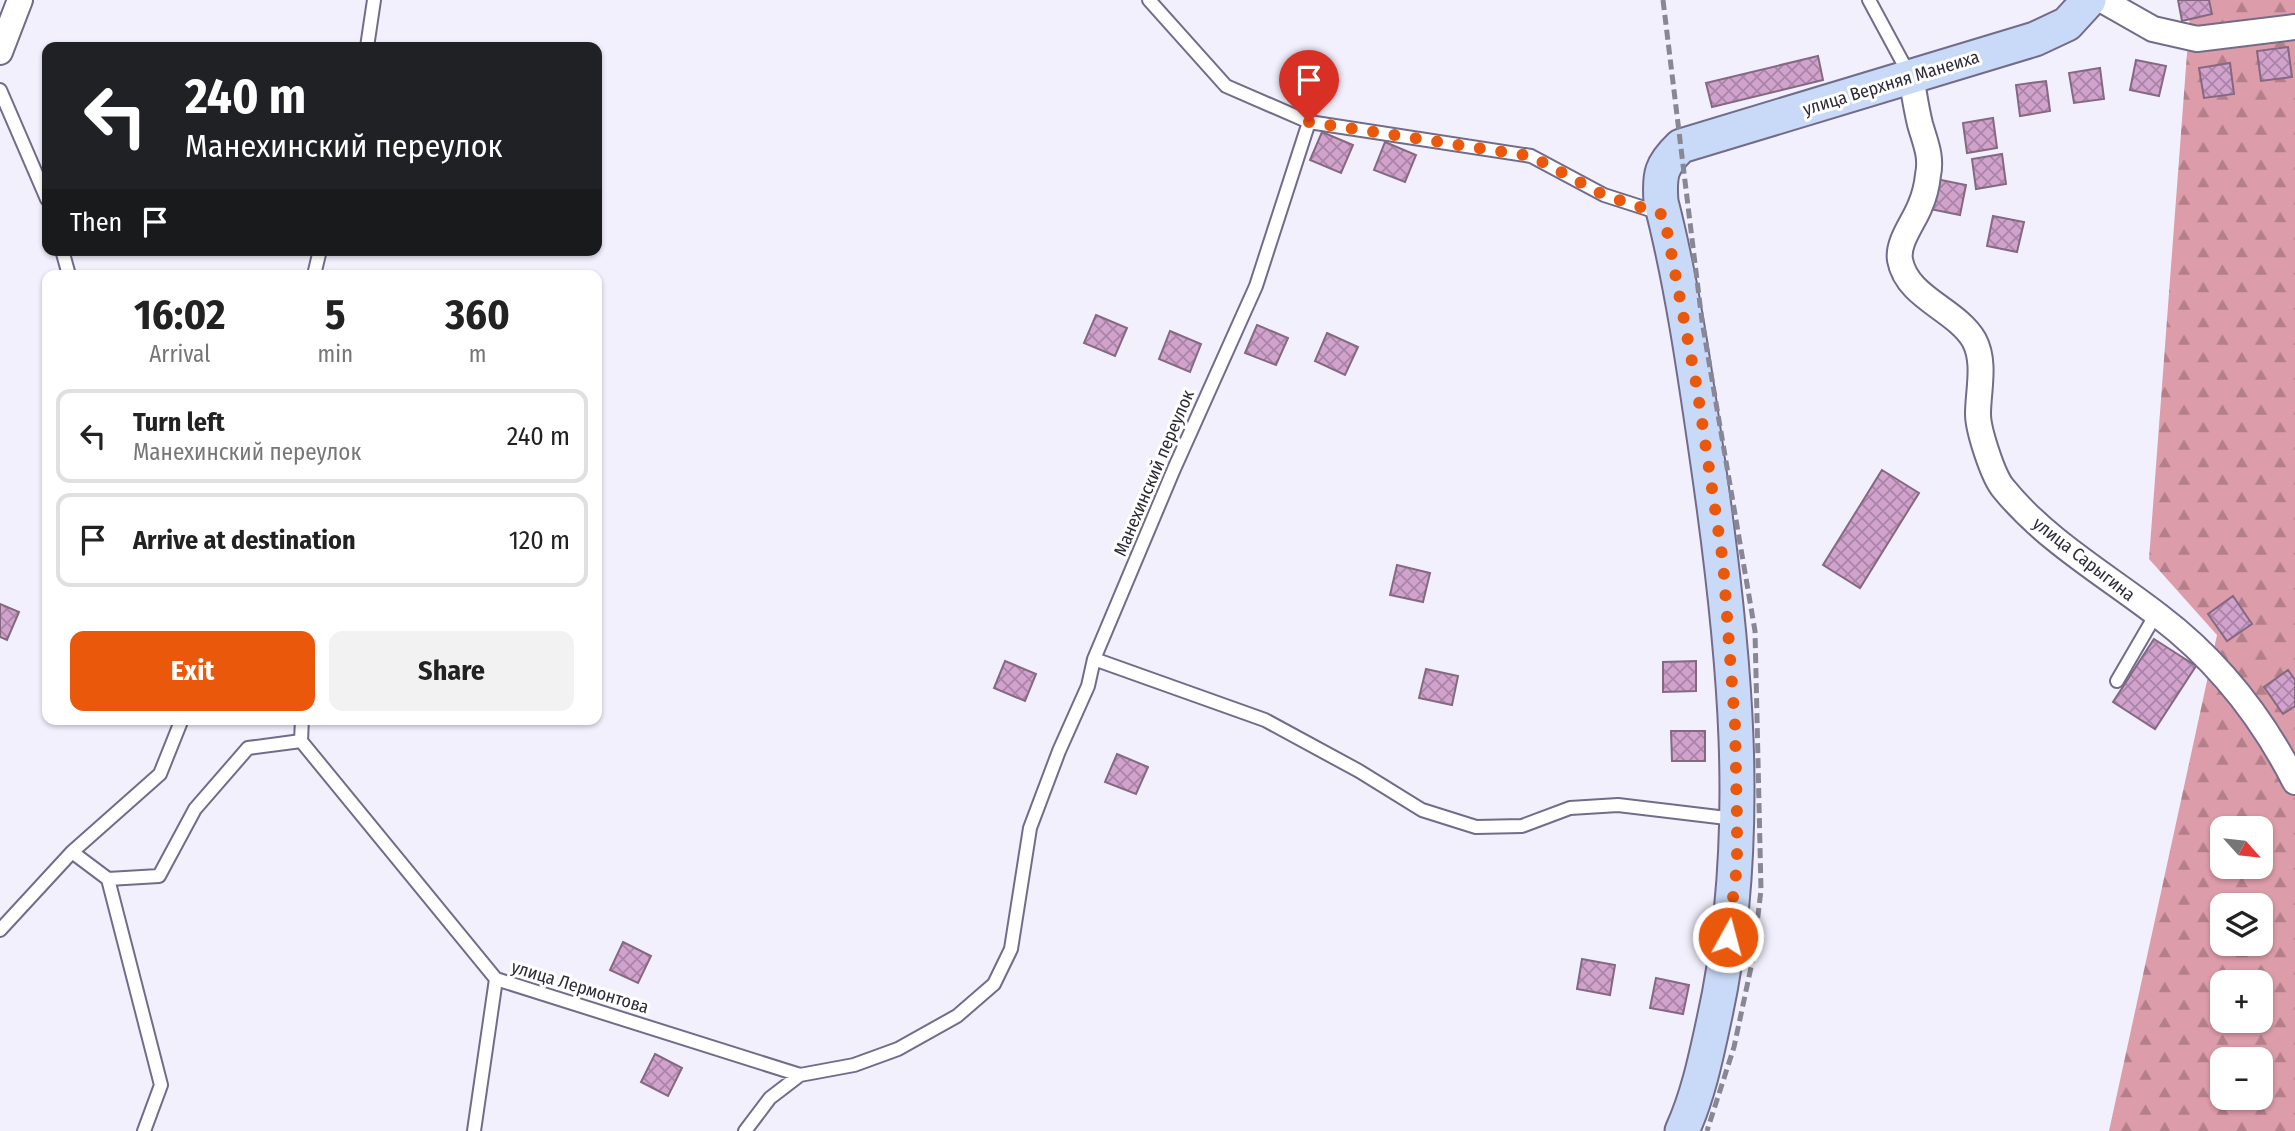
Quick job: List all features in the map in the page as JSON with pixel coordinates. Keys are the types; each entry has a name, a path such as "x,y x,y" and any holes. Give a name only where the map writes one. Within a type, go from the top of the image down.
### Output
{"main road":[{"name":"улица Верхняя Манеиха","path":"1664,215 1659,180 1666,161 1681,146 2035,39 2067,24 2094,1"},
{"path":"1664,215 1697,388 1723,562 1735,725 1737,819 1737,866 1722,984 1707,1055 1682,1131"}],"street":[{"path":"0,52 20,0"},
{"path":"2094,1 2153,29 2197,39 2295,27"},
{"name":"улица Сарыгина","path":"1911,77 1920,125 1929,150 1929,173 1921,204 1906,234 1899,257 1904,273 1913,285 1959,322 1974,341 1979,361 1980,436 2001,486 2036,524 2156,614 2200,651 2230,681 2275,743 2295,782"}],"lane":[{"path":"368,42 374,0"},
{"path":"1149,0 1226,86 1309,122 1531,156 1604,195 1664,215"},
{"path":"1869,0 1911,77"},
{"path":"0,90 42,187"},
{"name":"Манехинский переулок","path":"800,1075 853,1065 898,1049 957,1016 994,984 1011,949 1030,828 1059,751 1088,686 1094,659 1174,469 1256,286 1309,122"},
{"path":"2117,681 2156,614"},
{"path":"1094,659 1265,720 1359,771 1422,810 1476,827 1522,826 1570,808 1618,805 1737,819"},
{"path":"0,930 72,852 160,774 180,725"},
{"path":"302,725 301,741 496,979"},
{"path":"108,879 159,876 195,809 248,748 301,741"},
{"path":"72,852 108,879 161,1085 144,1131"},
{"name":"улица Лермонтова","path":"474,1131 496,979 800,1075"},
{"path":"745,1131 770,1098 800,1075"}],"green space":[{"path":"2191,0 2295,0 2295,1131 2109,1131 2217,635 2149,559"}],"building":[{"path":"2178,0 2209,0 2212,14 2182,21"},
{"path":"2288,47 2292,77 2261,81 2257,51"},
{"path":"1818,56 1823,80 1712,107 1706,83"},
{"path":"2136,60 2166,66 2159,96 2130,90"},
{"path":"2230,63 2234,94 2204,98 2199,68"},
{"path":"2100,68 2104,99 2074,103 2069,73"},
{"path":"2046,81 2050,111 2020,116 2016,85"},
{"path":"1993,118 1997,148 1967,153 1963,123"},
{"path":"1322,132 1353,145 1341,173 1310,160"},
{"path":"1385,142 1416,155 1405,182 1374,170"},
{"path":"2002,154 2006,184 1976,189 1972,159"},
{"path":"1936,179 1966,185 1960,215 1930,209"},
{"path":"1993,216 2024,222 2017,252 1987,246"},
{"path":"1096,315 1127,328 1115,356 1084,343"},
{"path":"1257,325 1288,338 1276,365 1245,353"},
{"path":"1170,331 1201,344 1190,372 1159,359"},
{"path":"1327,333 1358,347 1345,375 1315,361"},
{"path":"1882,470 1919,493 1860,588 1823,565"},
{"path":"1397,565 1430,573 1423,602 1390,595"},
{"path":"2233,596 2252,624 2227,641 2208,614"},
{"path":"0,604 19,612 7,640 0,637"},
{"path":"2154,639 2196,666 2155,729 2113,702"},
{"path":"1005,661 1036,674 1025,701 994,688"},
{"path":"1696,661 1696,691 1663,692 1663,662"},
{"path":"1426,669 1458,676 1452,705 1419,698"},
{"path":"2288,670 2295,680 2295,706 2283,714 2264,687"},
{"path":"1671,731 1705,731 1705,761 1672,761"},
{"path":"1117,754 1148,767 1136,794 1105,782"},
{"path":"623,942 651,956 638,983 610,970"},
{"path":"1582,959 1615,965 1610,995 1577,989"},
{"path":"1656,978 1689,985 1683,1014 1650,1008"},
{"path":"655,1054 682,1068 668,1096 641,1082"}],"railway":[{"path":"1663,0 1702,321 1755,631 1761,890 1753,958 1734,1047 1707,1131"}],"route":[{"path":"1309,122 1531,156 1604,195 1664,215 1697,388 1723,562 1735,725 1737,819 1737,866 1728,937"}]}
